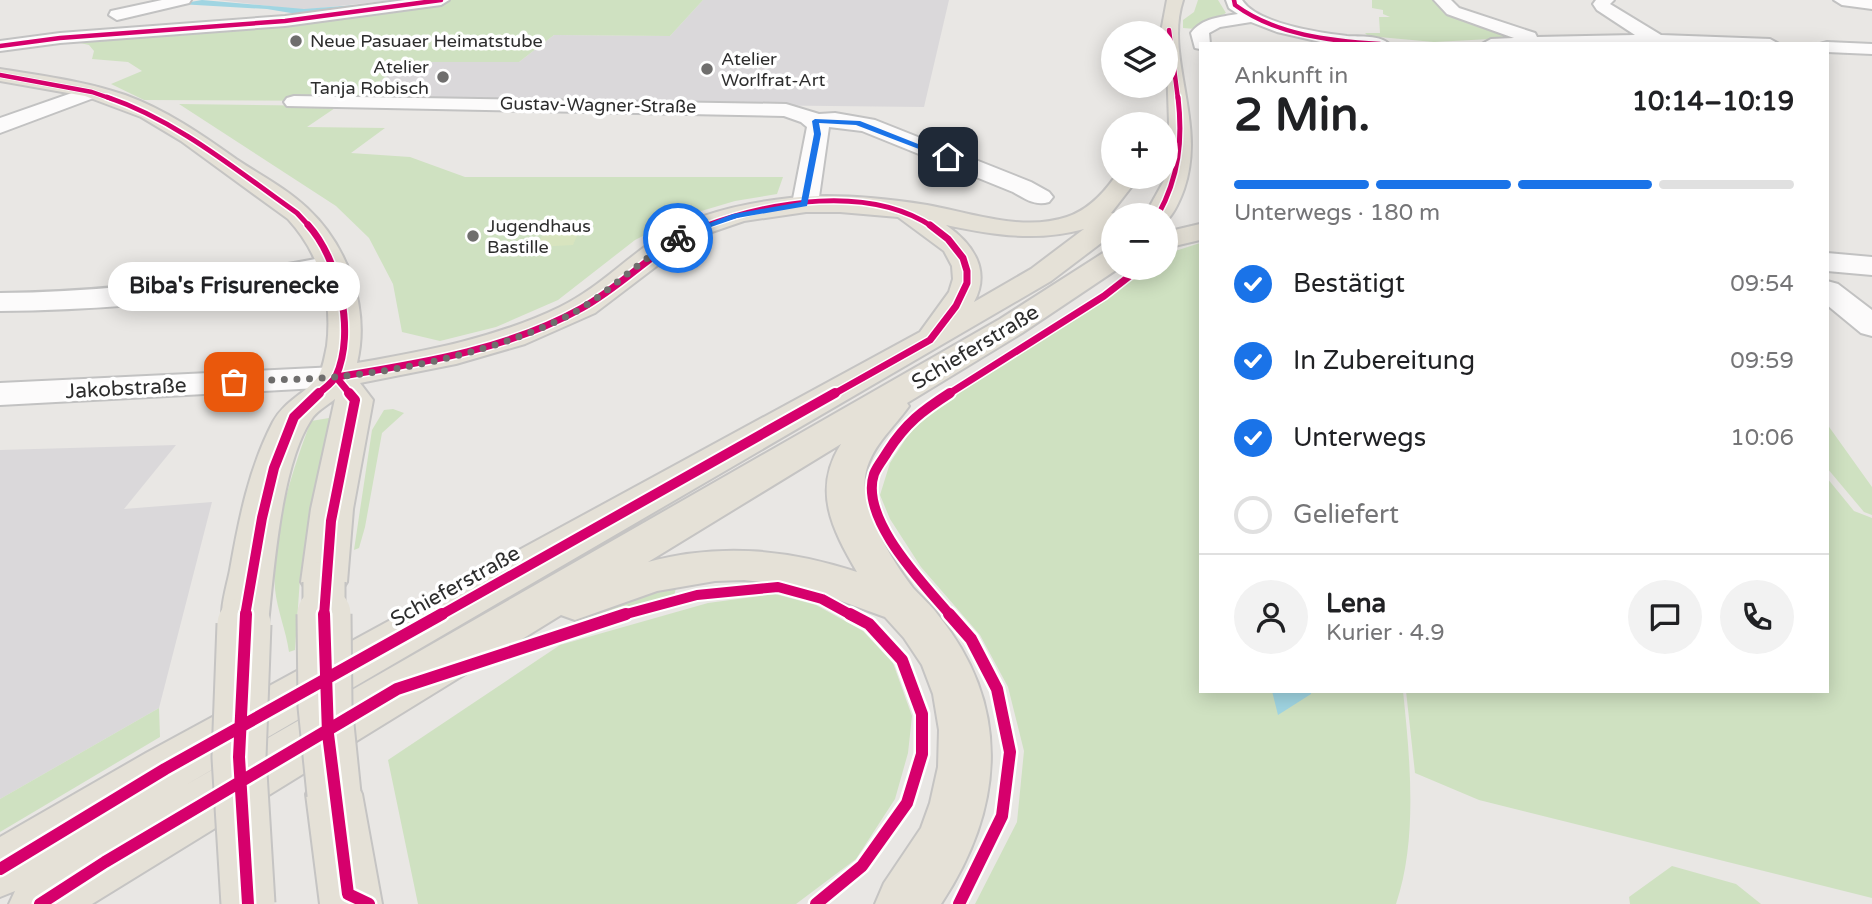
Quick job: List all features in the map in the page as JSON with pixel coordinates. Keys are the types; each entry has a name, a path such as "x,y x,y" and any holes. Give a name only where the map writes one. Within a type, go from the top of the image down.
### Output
{"main road":[{"path":"1164,203 1176,181 1181,152 1169,30 1175,0"},
{"path":"0,75 92,92 137,107 177,128 297,213 319,237 332,265 345,318 336,377"},
{"path":"248,904 239,757 244,624 262,518 274,468 294,417 336,377 454,356 499,344 545,326 599,298 669,243 695,230 736,216 805,204 848,204 1011,228 1046,229 1066,226 1090,217 1105,206 1117,189"},
{"path":"896,209 926,223 949,239 961,253 969,271 964,293 930,340"},
{"name":"Schieferstraße","path":"0,869 189,755 930,340 1041,275 1101,230"},
{"path":"1178,237 1199,232"},
{"name":"Schieferstraße","path":"40,904 105,862 1055,300 1101,268"},
{"path":"336,377 355,400 332,509 324,582 324,706 351,904"},
{"path":"906,904 925,880 952,830 962,794 966,749 964,718 949,673 923,627 901,605 855,525 845,487 847,474 857,450 909,386"},
{"path":"397,689 579,601 702,566 744,564 800,571 901,605"}],"street":[{"path":"0,46 29,41 285,21 440,0"},
{"path":"1234,0 1237,7 1253,17 1316,38 1359,42"},
{"path":"1442,0 1453,11 1536,40"},
{"path":"1606,0 1601,4 1603,7 1656,40"},
{"path":"1842,0 1872,4"},
{"path":"29,41 32,37 44,33 175,2"},
{"path":"1201,42 1200,33 1209,25 1253,17"},
{"path":"1866,27 1856,35 1855,45 1866,49"},
{"path":"1514,42 1713,42"},
{"path":"1829,47 1866,49"},
{"path":"0,126 92,92"},
{"name":"Gustav-Wagner-Straße","path":"294,102 771,108 804,114 815,121 846,121 867,125 1022,187 1040,197"},
{"path":"805,204 818,134 815,121"},
{"path":"1829,262 1872,265"},
{"path":"0,302 79,301 169,294 332,265"},
{"path":"1829,292 1872,326"},
{"name":"Jakobstraße","path":"0,394 336,377"}],"shaded area":[{"path":"218,0 393,0 303,10"},
{"path":"703,0 949,0 924,107 354,101 405,62 519,62 554,35 670,36"},
{"path":"176,445 124,509 212,502 159,708 0,799 0,450"}],"green space":[{"path":"441,0 703,0 670,36 554,35 519,62 405,62 354,101 144,100 111,84 142,71 128,62 92,59 94,51 89,45 76,42 80,39"},
{"path":"1198,0 1218,0 1226,13 1195,29 1183,28 1183,20 1194,12"},
{"path":"1372,0 1432,0 1458,18 1510,35 1509,38 1434,42 1368,36 1365,33 1380,33 1379,17 1390,17 1383,14 1383,10 1372,8"},
{"path":"179,104 338,106 307,127 385,128 351,153 410,157 465,177 783,177 777,194 735,201 681,217 635,240 558,300 496,327 440,341 402,332 393,284 369,238 336,206"},
{"path":"583,222 573,245 536,247 548,224"},
{"path":"1199,243 1199,693 1403,693 1410,771 1410,826 1403,879 1396,904 975,904 1017,822 1024,751 1008,687 980,635 921,567 890,519 880,495 890,463 916,423 947,400 1131,280 1178,280 1178,250"},
{"path":"393,409 404,413 382,433 365,527 359,548 354,550 372,430 384,410"},
{"path":"335,417 310,514 300,578 295,650 289,652 275,589 274,569 279,526 290,481 311,421"},
{"path":"1829,427 1872,487 1872,515 1864,512 1829,470"},
{"path":"1829,480 1854,511 1872,518 1872,898 1479,800 1415,773 1406,693 1829,693"},
{"path":"677,584 674,596 573,622 605,607"},
{"path":"775,594 816,605 863,631 893,663 912,716 908,753 895,799 856,859 796,904 418,904 388,760 560,645 708,603"},
{"path":"159,708 160,737 0,832 0,799"},
{"path":"1672,866 1736,884 1761,904 1630,904 1629,897"}],"water":[{"path":"202,0 304,9 422,0 297,14 267,9 179,4"},
{"path":"1272,693 1311,693 1311,694 1278,715"}],"cycle path":[{"path":"0,46 60,38 285,21 441,0"},
{"path":"1234,0 1235,5 1248,14 1283,29 1357,42"},
{"path":"0,75 92,92 137,107 177,128 297,213 319,237 339,282 345,318 336,377 294,417 274,468 262,518 244,624 239,757 248,904"},
{"path":"1165,203 1177,171 1180,148 1178,94"},
{"path":"0,869 165,769 930,340 963,295 967,271 963,258 942,233 896,209 842,202 780,206 718,221 691,231 660,249 592,302 522,335 443,358 336,377"},
{"path":"959,904 1002,816 1010,752 997,689 971,639 912,570 880,522 872,495 874,474 897,437 917,414 1104,296 1125,280"},
{"path":"336,377 355,400 331,521 326,574 324,681 333,788 348,894 369,904"},
{"path":"40,904 105,862 397,689 555,639 606,619 697,595 778,587 822,599 869,624 902,660 922,714 922,754 907,803 862,866 816,904"}],"way so far":[{"path":"234,382 336,377 454,356 499,344 545,326 599,298 644,261 678,238"}],"place":[{"name":"Neue Pasuaer Heimatstube","path":"296,41"},
{"name":"Atelier Worlfrat-Art","path":"707,69"},
{"name":"Atelier Tanja Robisch","path":"443,77"},
{"name":"Jugendhaus Bastille","path":"473,236"},
{"name":"Biba's Frisurenecke","path":"234,382"}],"route":[{"path":"678,238 713,222 778,207 805,204 818,134 815,121 835,120 867,125 948,157"}]}
